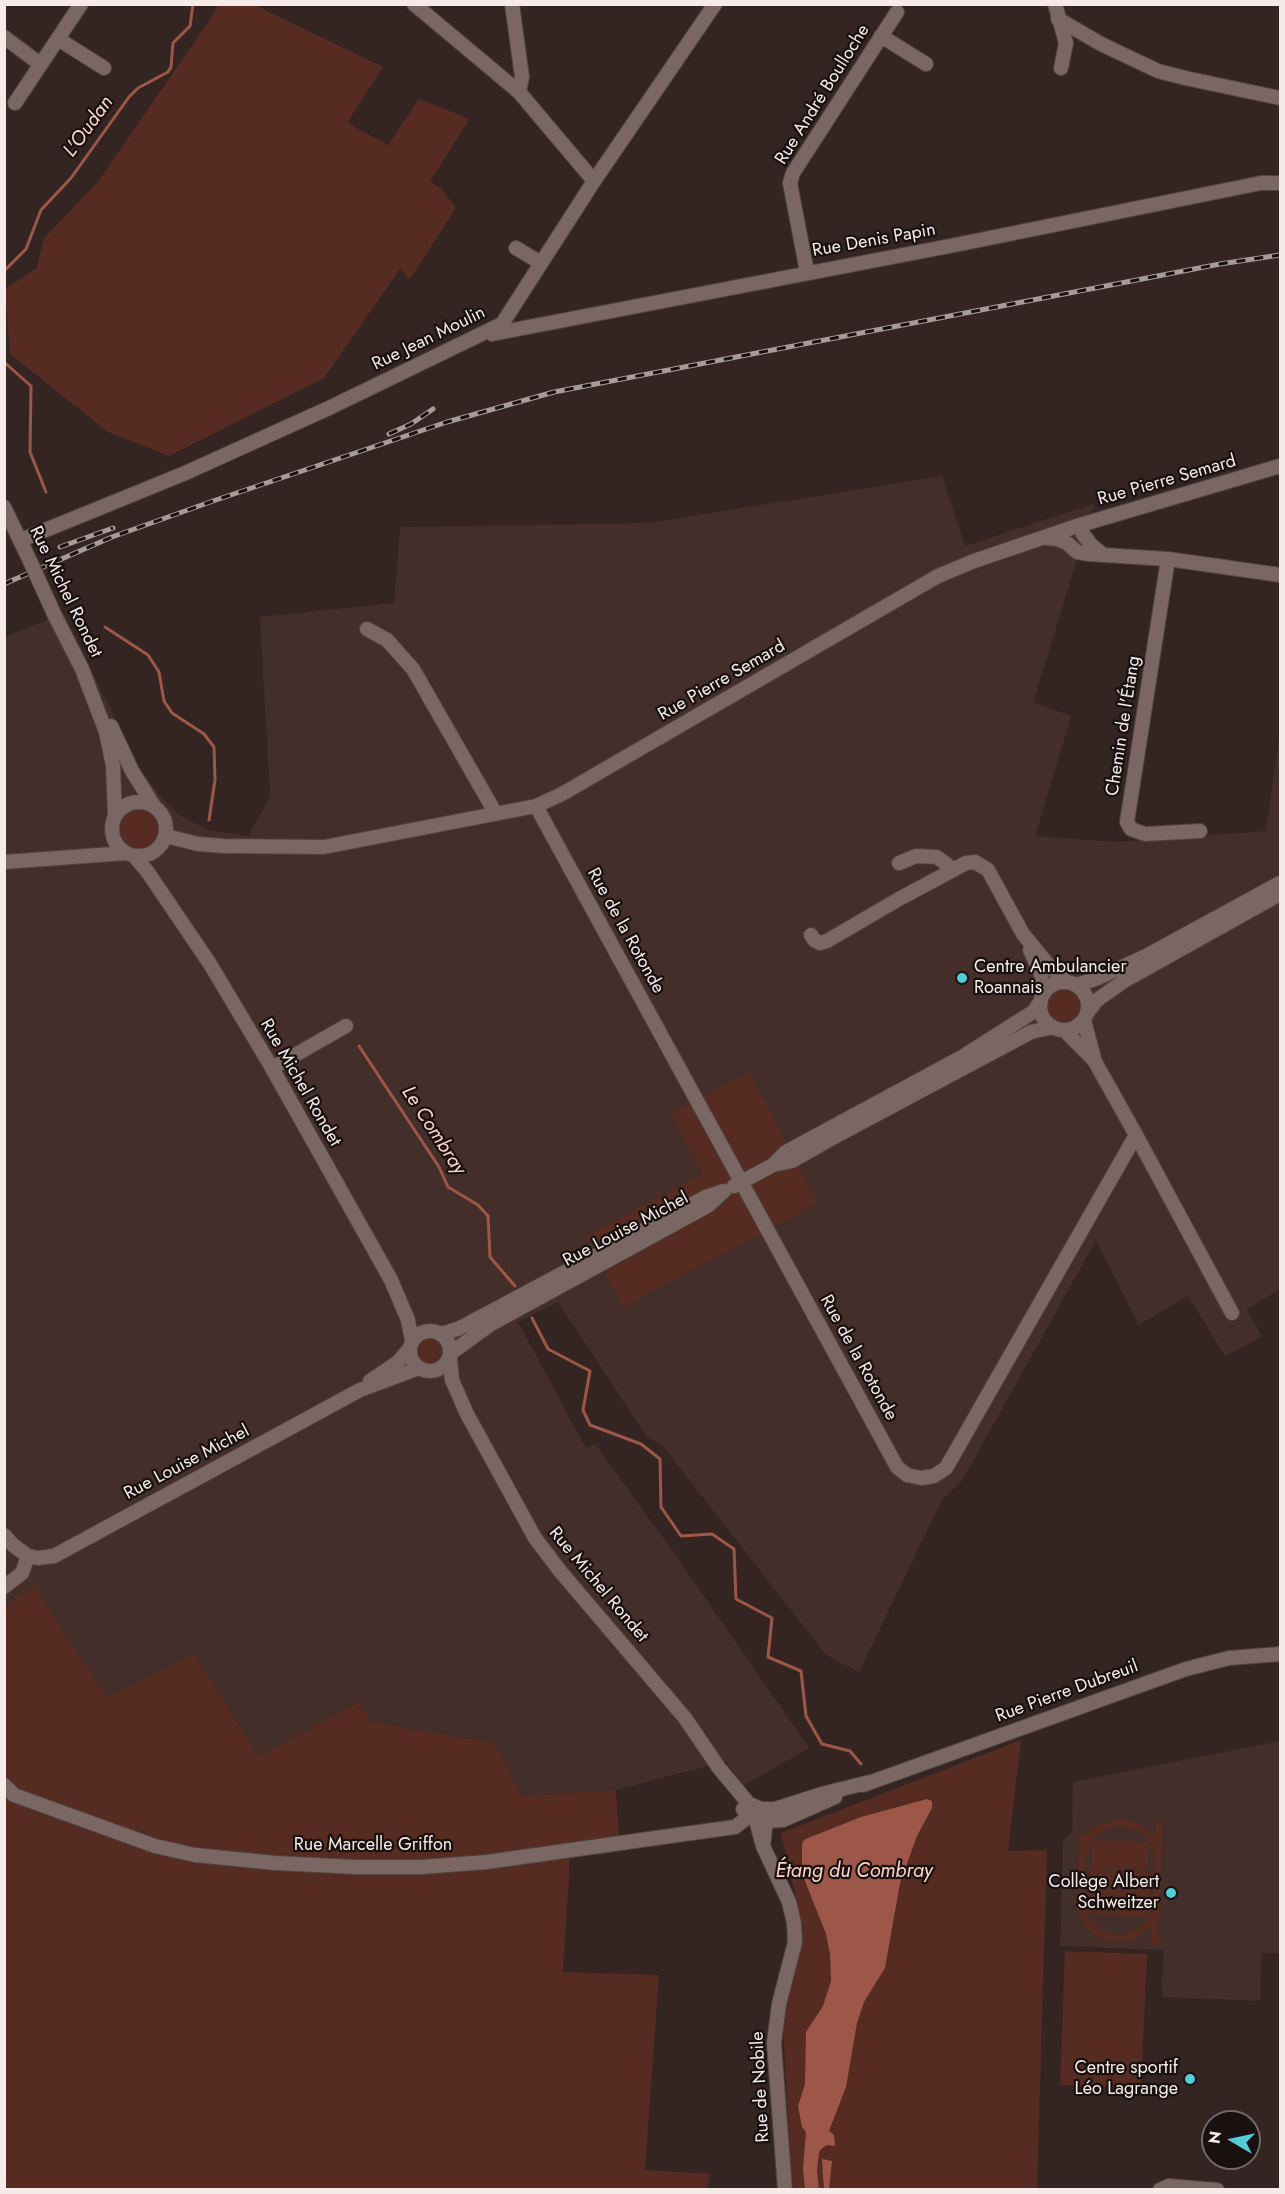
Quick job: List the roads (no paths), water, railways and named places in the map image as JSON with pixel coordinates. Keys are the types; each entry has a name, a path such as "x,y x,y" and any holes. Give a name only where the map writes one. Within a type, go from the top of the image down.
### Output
{"street":[{"path":"15,103 81,4"},
{"path":"414,4 519,92 594,182"},
{"path":"513,4 522,77 519,92"},
{"name":"Rue Jean Moulin","path":"21,540 183,474 329,408 502,324 594,182 715,4"},
{"path":"1055,4 1066,43 1061,68"},
{"name":"Rue André Boulloche","path":"807,272 790,183 793,173 897,12"},
{"path":"1058,19 1101,44 1158,71 1281,98"},
{"path":"881,36 926,64"},
{"path":"4,37 40,64"},
{"path":"58,39 104,68"},
{"name":"Rue Denis Papin","path":"475,337 967,243 1261,183 1281,183"},
{"path":"516,248 541,263"},
{"name":"Rue Pierre Semard","path":"162,842 224,846 324,847 537,806 562,794 938,576 974,561 1080,525 1281,466"},
{"name":"Rue Michel Rondet","path":"4,507 92,693 110,748 115,816"},
{"path":"1069,545 1073,533 1080,525 1087,540 1102,554"},
{"path":"1045,538 1058,539 1077,552 1168,559 1281,575"},
{"name":"Chemin de l'Étang","path":"1168,559 1127,822 1131,830 1145,834 1200,831"},
{"path":"367,629 387,640 413,669 496,814"},
{"name":"Rue Michel Rondet","path":"92,693 110,724 132,771 154,806"},
{"path":"4,862 92,855 147,855 162,842 166,826 164,818 154,806 146,802 130,803 115,816 112,831 92,855"},
{"name":"Rue de la Rotonde","path":"537,806 897,1467 907,1475 921,1478 934,1476 946,1468 1136,1135"},
{"path":"112,831 118,847 130,854"},
{"name":"Rue Michel Rondet","path":"162,842 155,860 155,870 172,907"},
{"name":"Rue Michel Rondet","path":"130,854 147,870 210,964 272,1068 391,1280 416,1317 439,1333"},
{"path":"899,863 916,856 937,857 954,870"},
{"path":"811,935 820,943 827,941 966,863 975,862 988,870 1023,934 1040,971 1043,1016 1094,1060 1232,1314"},
{"path":"1043,997 1055,984 1072,984 1098,978 1148,955 1281,883"},
{"path":"1059,1028 1078,1025 1097,1000 1124,981 1281,894"},
{"path":"1023,934 1050,966 1087,997 1086,1016 1094,1060"},
{"name":"Rue Louise Michel","path":"439,1333 460,1328 706,1197 724,1191 773,1165 786,1152 970,1051 1033,1012 1043,997"},
{"path":"272,1068 346,1026"},
{"name":"Rue Louise Michel","path":"773,1165 792,1161 1031,1032 1059,1028"},
{"name":"Rue Louise Michel","path":"450,1356 491,1324 709,1205 724,1191"},
{"name":"Rue Michel Rondet","path":"391,1280 408,1320 411,1345"},
{"path":"422,1332 439,1333 447,1339 450,1356 442,1368 425,1370 411,1360 411,1345 422,1332"},
{"name":"Rue Louise Michel","path":"360,1390 369,1381 398,1362 411,1345"},
{"name":"Rue Michel Rondet","path":"450,1356 452,1380 467,1414 535,1538 560,1571 685,1718 719,1768 756,1813"},
{"name":"Rue Michel Rondet","path":"425,1370 446,1385 467,1414"},
{"name":"Rue Louise Michel","path":"28,1556 38,1558 54,1556 360,1390 425,1370"},
{"path":"4,1534 13,1545 28,1556 22,1573 4,1587"},
{"name":"Rue Pierre Dubreuil","path":"756,1813 783,1820 870,1782 1186,1668 1229,1658 1281,1654"},
{"name":"Rue Pierre Dubreuil","path":"756,1813 784,1808 814,1797 870,1782"},
{"name":"Rue Marcelle Griffon","path":"4,1785 14,1795 155,1846 195,1855 332,1866 422,1867 487,1862 735,1827 756,1813"},
{"name":"Rue de Nobile","path":"756,1813 763,1846 789,1902 794,1923 795,1942 778,2004 774,2043 785,2190"},
{"path":"1160,2190 1169,2186 1217,2190"}],"water":[{"name":"Étang du Combray","path":"927,1799 932,1801 932,1808 917,1836 900,1883 885,1968 864,2002 857,2023 846,2087 829,2131 834,2135 835,2146 827,2145 819,2153 817,2171 819,2189 805,2189 803,2169 806,2132 802,2127 798,2106 805,2084 806,2032 823,2006 831,1981 830,1954 826,1934 802,1870 802,1844 808,1838 861,1817"},
{"path":"822,2159 832,2161 829,2189 824,2189"}],"waterway":[{"name":"L'Oudan","path":"4,271 26,249 41,210 71,178 129,97 138,88 168,72 171,67 173,43 190,26 193,4"},
{"name":"Le Combray","path":"4,362 31,386 30,452 46,492"},
{"name":"Le Combray","path":"105,627 148,655 159,672 164,701 172,713 204,734 214,747 215,780 209,820"},
{"name":"Le Combray","path":"359,1046 439,1167 448,1187 478,1205 488,1216 490,1257 515,1286"},
{"name":"Le Combray","path":"532,1318 548,1349 590,1371 583,1410 590,1425 641,1444 660,1459 661,1507 681,1536 712,1534 734,1549 736,1599 772,1618 768,1657 801,1671 806,1716 822,1744 850,1751 861,1764"}],"railway":[{"path":"4,584 112,537 213,501 447,422 554,392 1220,264 1280,255"},
{"path":"389,434 411,424 433,409"},
{"path":"60,547 113,528"}],"place":[{"name":"Centre Ambulancier Roannais","path":"962,978"},
{"name":"Collège Albert Schweitzer","path":"1171,1893"},
{"name":"Centre sportif Léo Lagrange","path":"1190,2079"}]}
